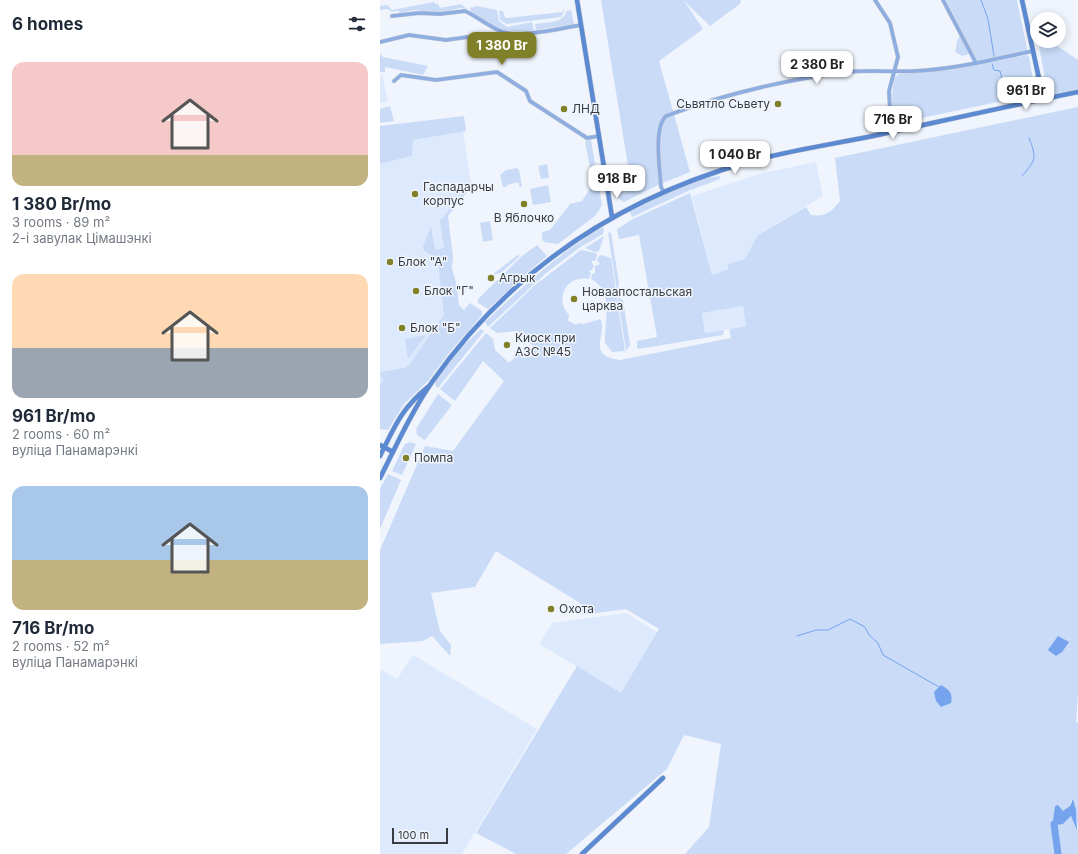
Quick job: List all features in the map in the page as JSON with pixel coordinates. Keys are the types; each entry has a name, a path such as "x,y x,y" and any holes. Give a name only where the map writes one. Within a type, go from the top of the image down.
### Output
{"main road":[{"path":"577,0 612,217"},
{"path":"1022,0 1045,99"},
{"path":"1038,74 1037,85 1040,100"},
{"path":"380,478 431,384 469,335 511,292 553,257 612,217 664,192 701,177 750,162 1078,92"},
{"path":"380,456 382,446 403,411 410,402 431,384"},
{"path":"382,446 393,452"},
{"path":"582,854 663,778"}],"street":[{"path":"875,0 890,23 898,57 889,91 893,131"},
{"path":"943,0 976,63"},
{"path":"392,16 413,13 440,14 465,11 490,26 504,32 518,35 581,25"},
{"path":"380,42 409,35 446,40 468,37"},
{"path":"664,192 661,187 658,136 659,124 666,116 739,91 846,72 944,69 1033,51"},
{"path":"394,81 401,75 436,80 497,72 526,92 530,101 574,130 587,138 599,136"}],"shaded area":[{"path":"601,0 741,0 740,4 710,26 684,1 703,29 659,61 690,172 658,185 624,202 615,196 614,188 625,186 630,178"},
{"path":"946,0 1017,0 1027,49 1026,52 977,61 973,53 962,56 955,52 957,41 962,32"},
{"path":"434,2 435,4 438,4 440,8 461,4 467,9 460,8 439,13 415,10 400,13 398,10 393,12 387,9 380,10 380,6 387,5 392,10"},
{"path":"477,6 497,10 499,21 507,27 532,22 534,30 515,31 500,28 471,12 470,8"},
{"path":"563,7 564,12 561,17 507,24 500,20 499,11 503,11 505,18 563,12"},
{"path":"571,10 574,24 536,30 535,24 558,20 565,15 566,11"},
{"path":"1039,48 1060,48 1078,60 1078,89 1054,94 1047,89"},
{"path":"380,53 383,57 428,66 423,75 385,67 385,72 380,72"},
{"path":"1027,55 1029,57 1035,90 1031,95 893,124 893,89 895,77 899,74 952,69"},
{"path":"380,74 382,74 388,102 380,103"},
{"path":"390,106 394,121 380,123 380,109"},
{"path":"1078,107 1078,693 1076,722 1078,723 1078,829 1078,854 685,854 709,827 721,744 684,735 667,769 566,854 516,854 476,833 577,666 621,693 659,629 626,609 582,615 580,603 496,551 475,587 431,593 440,631 451,645 450,656 432,636 423,641 380,644 380,550 425,446 453,451 504,381 483,361 455,401 440,389 486,333 493,339 495,350 508,362 510,362 521,351 527,355 534,347 517,331 497,333 490,328 535,285 581,250 596,253 596,260 591,262 594,266 592,270 589,271 591,273 589,279 581,279 569,284 563,296 563,302 569,315 568,321 577,325 578,323 584,324 600,319 602,330 600,349 603,354 609,358 620,360 731,338 729,329 746,326 743,306 702,313 705,333 724,330 723,335 638,349 637,341 657,337 639,235 619,239 617,229 633,219 690,193 712,275 728,269 728,264 745,259 758,235 806,207 811,215 828,213 834,208 840,201 835,158","holes":["1071,800 1075,806 1078,829 1076,830 1071,816 1063,824 1059,805 1063,811 1070,806"]},
{"path":"464,116 466,131 413,140 412,156 380,164 380,126"},
{"path":"463,131 471,182 440,221 454,309 403,378 380,383 380,164 412,156 413,140"},
{"path":"591,140 602,205 596,215 558,244 544,242 542,239 542,232 550,230 570,204 582,201 593,184 585,141"},
{"path":"816,162 823,196 758,235 745,259 728,264 729,269 712,275 692,196 759,174"},
{"path":"547,164 549,178 541,179 538,166"},
{"path":"517,168 519,170 522,186 520,187 518,182 507,185 507,187 503,187 500,175 506,170"},
{"path":"720,176 720,179 688,191 632,217 630,212 674,190 697,181"},
{"path":"471,182 472,186 448,216 453,257 452,268 457,286 459,305 464,310 470,303 482,311 482,315 449,353 428,381 404,404 388,430 380,429 380,383 383,382 380,372 405,368 409,365 444,315 438,262 424,250 423,246 431,227 435,250 444,248 440,221"},
{"path":"548,185 551,202 533,205 530,189"},
{"path":"490,221 493,240 483,242 480,223"},
{"path":"603,227 603,234 579,248 545,274 488,327 485,322 527,283 556,259"},
{"path":"611,232 620,299 623,300 630,345 626,351 608,233"},
{"path":"604,236 599,251 595,252 585,248"},
{"path":"537,245 547,256 488,309 478,303 478,299 522,256"},
{"path":"519,254 519,257 501,273 492,275"},
{"path":"602,255 611,258 625,351 612,352 605,343 607,308 606,299 603,291 591,279 592,274 595,273 595,266 600,264 597,260 599,256"},
{"path":"743,306 746,326 705,333 702,313"},
{"path":"481,329 484,331 438,388 435,385 436,380 462,347"},
{"path":"426,335 408,359 405,339"},
{"path":"438,394 452,405 425,440 417,435 416,429"},
{"path":"410,442 416,444 402,475 392,471 405,444"},
{"path":"388,474 401,480 380,529 380,489"},
{"path":"626,613 689,652 673,737 598,679 539,644 552,623"},
{"path":"413,655 537,729 462,854 380,854 380,669 397,679"}],"water":[{"path":"1058,636 1069,642 1062,652 1056,656 1048,650"},
{"path":"941,685 949,691 952,697 951,703 941,707 936,701 934,692"},
{"path":"1073,799 1076,810 1077,831 1071,816 1063,824 1056,825 1053,821 1055,806 1058,805 1063,811 1070,806"}],"waterway":[{"path":"981,0 988,19 994,56"},
{"path":"992,64 994,70 1000,71 1004,87"},
{"path":"1022,176 1034,158 1029,138"},
{"path":"797,636 816,630 828,630 850,619 865,627 869,635 878,643 883,655 939,687"},
{"path":"1054,824 1058,854"}],"place":[{"name":"Сьвятло Сьвету","path":"778,104"},
{"name":"ЛНД","path":"564,109"},
{"name":"Гаспадарчы корпус","path":"415,194"},
{"name":"В Яблочко","path":"524,204"},
{"name":"Блок \"А\"","path":"390,262"},
{"name":"Агрык","path":"491,278"},
{"name":"Блок \"Г\"","path":"416,291"},
{"name":"Новаапостальская царква","path":"574,299"},
{"name":"Блок \"Б\"","path":"402,328"},
{"name":"Киоск при АЗС №45","path":"507,345"},
{"name":"Помпа","path":"406,458"},
{"name":"Охота","path":"551,609"}]}
